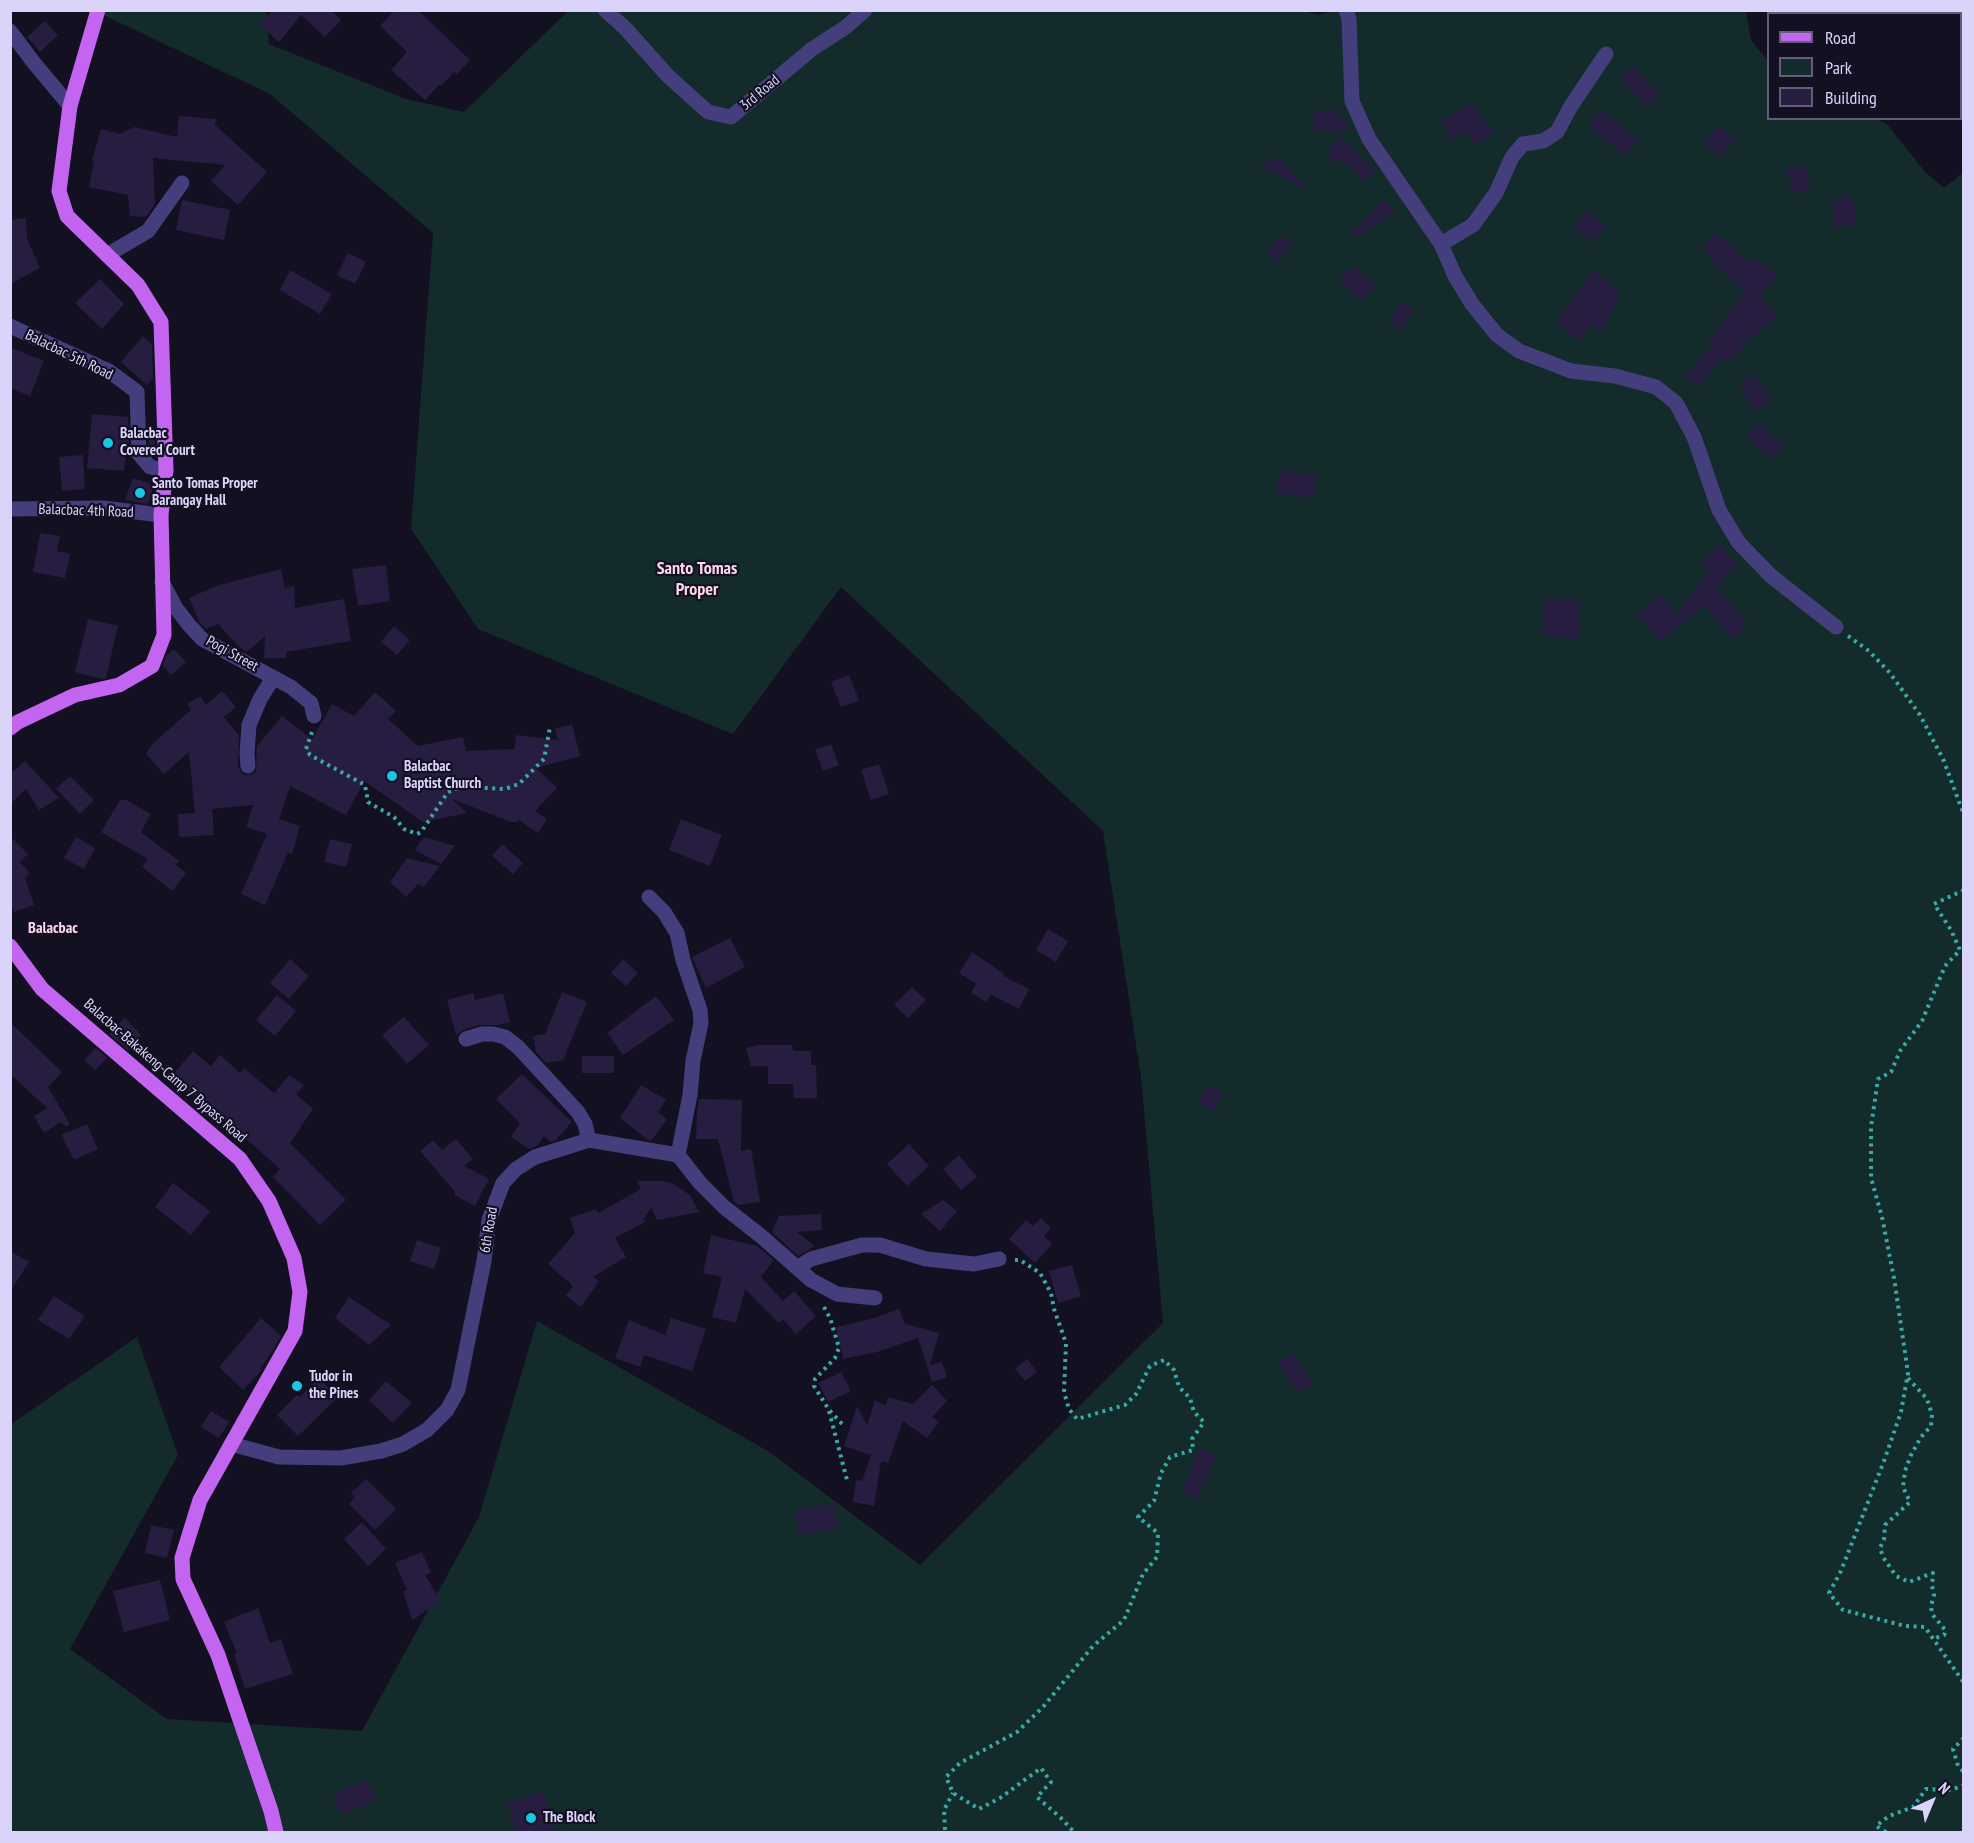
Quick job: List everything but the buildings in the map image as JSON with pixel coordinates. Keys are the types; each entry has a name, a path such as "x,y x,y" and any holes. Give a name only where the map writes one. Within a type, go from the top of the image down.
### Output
{"main road":[{"path":"10,728 75,695 119,685 152,666 164,635 161,515 166,470 161,322 138,285 67,216 59,191 70,106 98,10"},
{"name":"Balacbac-Bakakeng-Camp 7 Bypass Road","path":"10,946 42,988 240,1159 269,1201 294,1258 300,1292 295,1331 200,1500 182,1558 183,1579 218,1655 271,1810 276,1833"}],"street":[{"name":"3rd Road","path":"605,10 626,29 668,76 708,112 731,117 812,49 846,27 865,10"},
{"path":"1346,10 1349,19 1352,101 1369,139 1441,244 1455,276 1472,304 1497,334 1519,351 1571,371 1615,376 1656,387 1676,403 1694,437 1719,510 1739,543 1771,576 1836,627"},
{"path":"10,31 70,106"},
{"path":"1441,244 1473,225 1496,193 1512,157 1523,144 1543,141 1557,132 1571,106 1606,54"},
{"path":"107,255 148,231 182,183"},
{"name":"Balacbac 5th Road","path":"10,326 109,371 137,392 139,454 150,467 166,470"},
{"name":"Balacbac 4th Road","path":"10,509 103,508 161,515"},
{"name":"Pogi Street","path":"161,579 176,608 202,639 305,697 311,703 314,716"},
{"path":"248,766 249,725 260,699 273,678"},
{"path":"649,897 664,912 677,933 682,960 700,1010 701,1023 678,1155 700,1183 724,1207 811,1280 837,1294 875,1298"},
{"path":"465,1039 482,1034 493,1034 505,1037 518,1047 571,1103 585,1124 589,1140"},
{"name":"6th Road","path":"231,1444 279,1457 341,1458 381,1451 403,1444 427,1430 447,1410 458,1390 484,1261 489,1220 503,1183 516,1169 534,1157 589,1140 678,1155"},
{"path":"797,1268 812,1259 862,1245 880,1245 926,1259 974,1264 999,1259"}],"path":[{"path":"1836,627 1869,651 1890,673 1920,715 1943,759 1964,815"},
{"path":"314,716 312,735 306,749 310,755 365,785 368,802 394,817 404,829 417,834 421,832 448,792 467,787 505,789 519,784 544,759 550,727"},
{"path":"1964,890 1934,904 1952,930 1960,950 1945,966 1923,1021 1900,1051 1891,1072 1878,1078 1871,1127 1871,1178 1882,1217 1894,1278 1908,1373 1901,1412 1884,1461 1841,1571 1829,1593 1843,1610 1905,1626 1925,1627 1964,1683"},
{"path":"999,1259 1020,1260 1040,1273 1051,1293 1066,1343 1064,1392 1069,1409 1077,1419 1125,1405 1136,1394 1150,1366 1164,1360 1174,1370 1179,1387 1190,1398 1194,1412 1204,1422 1192,1439 1193,1450 1170,1457 1161,1473 1154,1501 1138,1517 1158,1533 1157,1557 1143,1574 1124,1620 1093,1646 1050,1699 1017,1732 960,1763 946,1777 953,1793 980,1809 1000,1798 1041,1768 1052,1782 1037,1797 1074,1833"},
{"path":"811,1280 817,1297 830,1318 839,1348 834,1358 815,1379 814,1386 829,1410 844,1426"},
{"path":"1907,1378 1927,1399 1932,1414 1931,1426 1921,1437 1905,1471 1903,1487 1910,1502 1885,1525 1884,1539 1880,1548 1883,1557 1896,1576 1909,1582 1933,1573 1932,1614 1946,1631 1944,1635 1933,1639"},
{"path":"829,1410 847,1480"},
{"path":"1964,1738 1953,1749 1958,1766 1964,1772"},
{"path":"1886,1833 1876,1826 1889,1816 1913,1807 1926,1789 1951,1790 1964,1785"},
{"path":"945,1830 944,1810 953,1793"}],"green space":[{"path":"1302,10 1318,15 1336,10 1746,11 1751,40 1767,60 1767,120 1878,120 1886,123 1926,173 1944,188 1963,173 1963,1832 11,1832 10,1425 137,1337 178,1455 70,1649 167,1719 362,1731 479,1517 537,1321 768,1451 920,1565 1163,1323 1141,1077 1103,831 841,587 733,734 478,629 411,529 433,233 270,94 95,11 266,11 269,44 406,99 464,112 568,11"}],"place":[{"name":"Balacbac Covered Court","path":"108,443"},
{"name":"Santo Tomas Proper Barangay Hall","path":"140,493"},
{"name":"Balacbac Baptist Church","path":"392,776"},
{"name":"Tudor in the Pines","path":"297,1386"},
{"name":"The Block","path":"531,1818"}],"district":[{"name":"Santo Tomas Proper","path":"697,579"},
{"name":"Balacbac","path":"53,928"}]}
